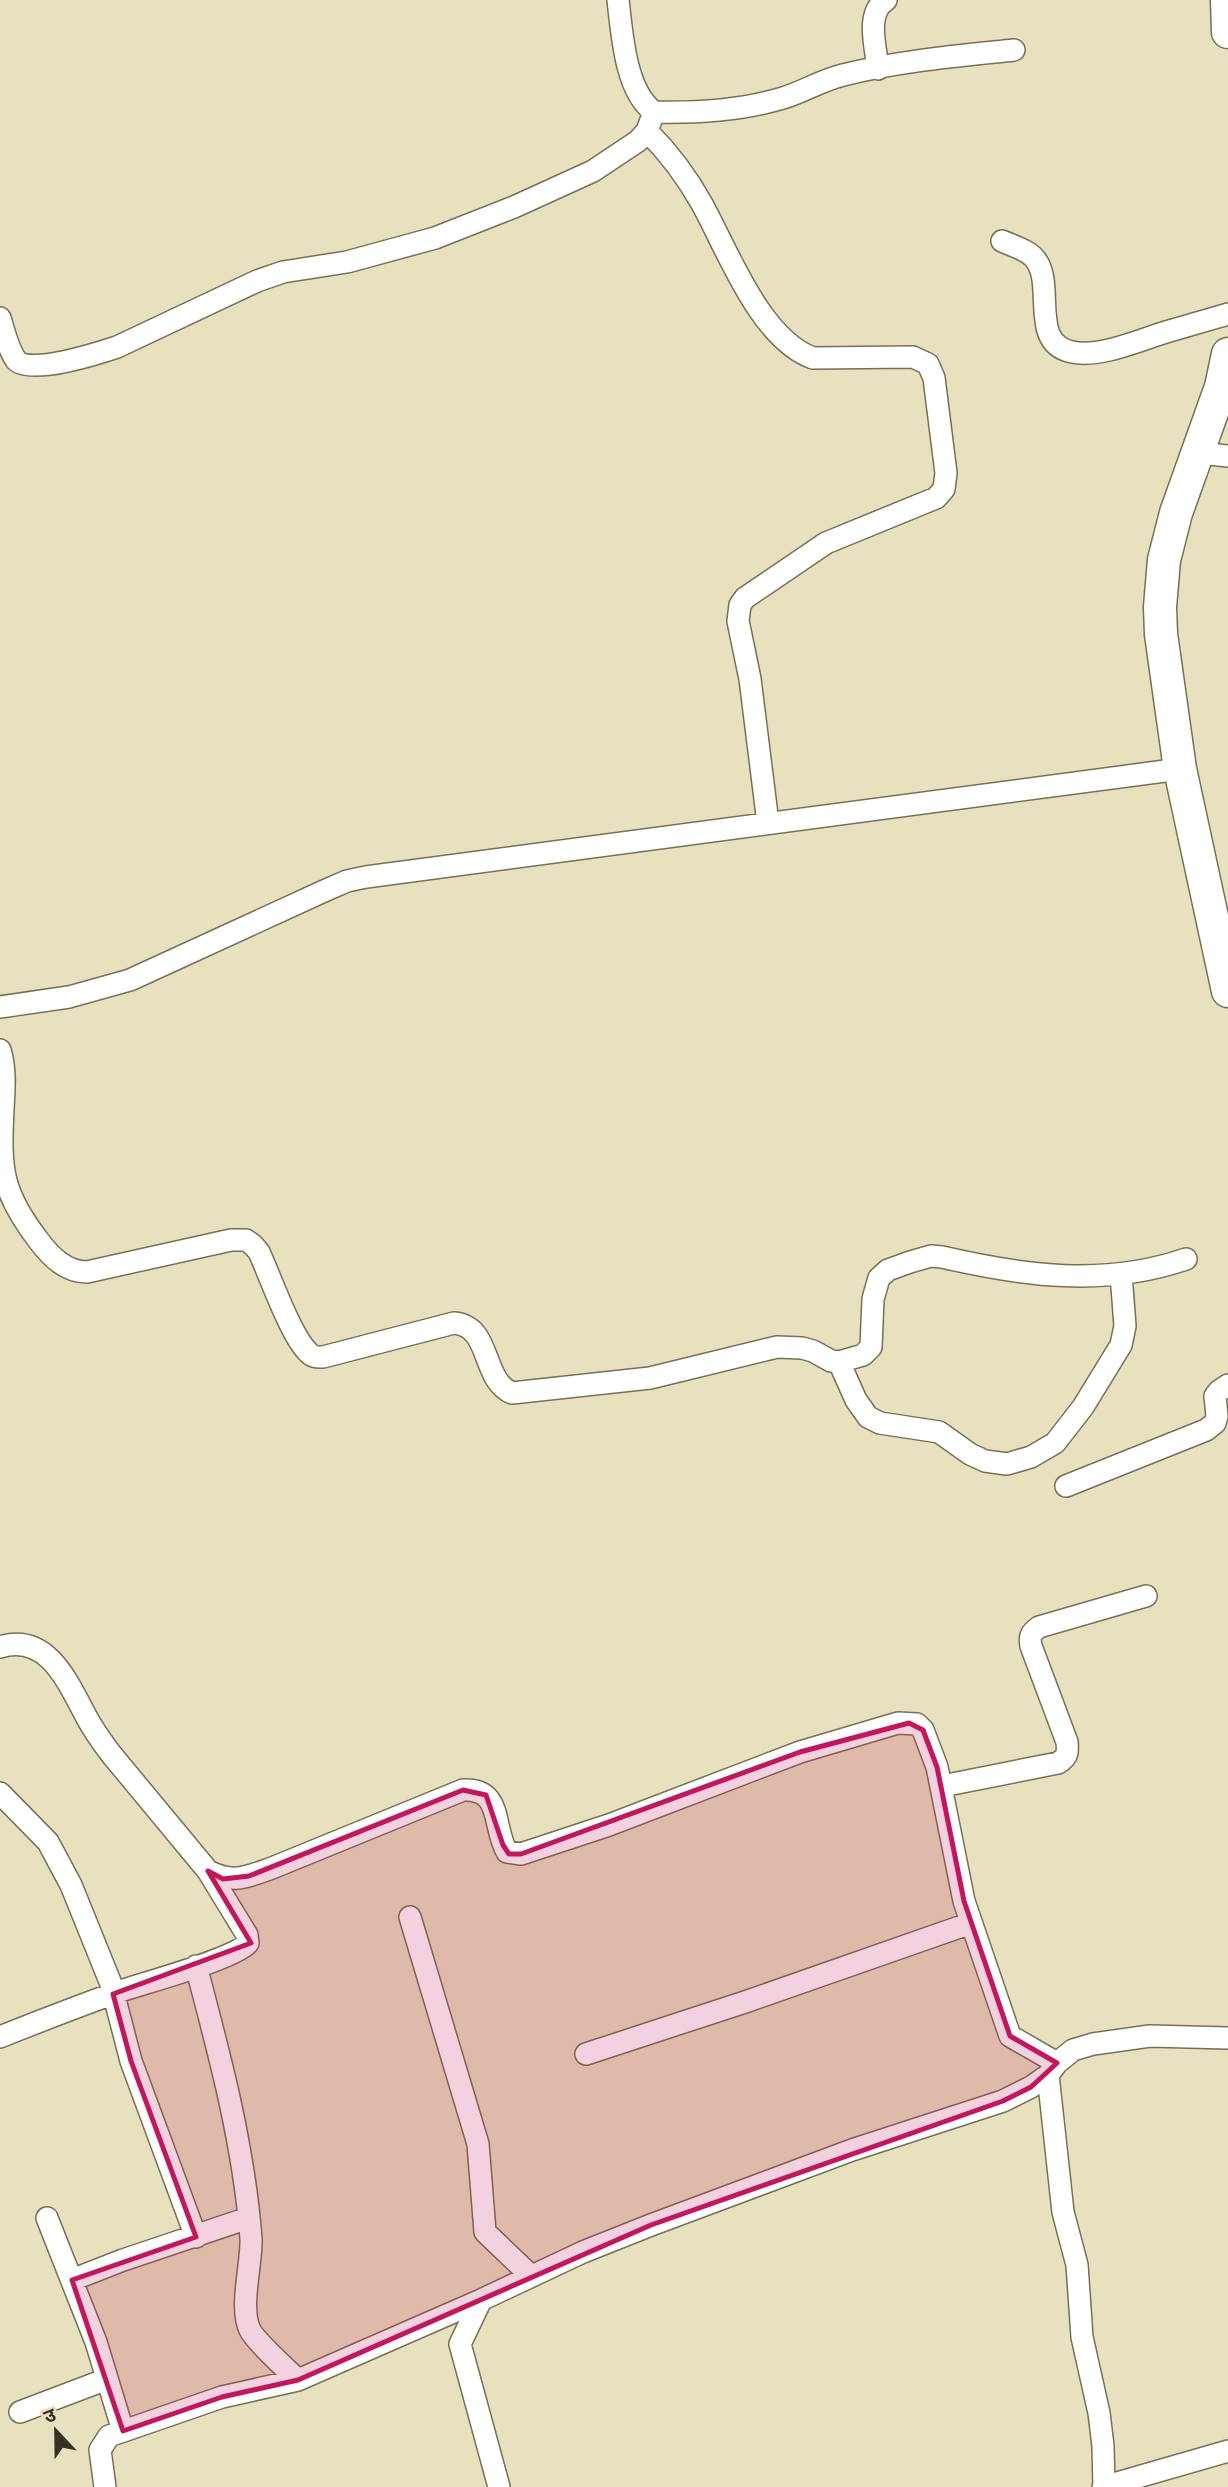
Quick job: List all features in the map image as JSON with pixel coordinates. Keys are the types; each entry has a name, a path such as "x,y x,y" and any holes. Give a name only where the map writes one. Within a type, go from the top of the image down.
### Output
{"street":[{"path":"618,0 629,65 651,121 701,202 768,324 790,346 813,358 914,357 928,364 934,378 946,473 944,489 936,499 826,543 745,598 740,605 738,621 750,679 768,823"},
{"path":"878,69 874,11 886,0"},
{"path":"1227,0 1228,32"},
{"path":"0,318 4,341 17,362 33,367 117,347 257,281 283,272 347,262 435,238 514,207 593,171 638,141 651,121 763,103 843,75 941,58 1014,50"},
{"path":"1002,241 1025,251 1036,260 1041,272 1047,330 1058,346 1073,352 1101,351 1127,345 1228,314"},
{"path":"1228,354 1213,454 1176,513 1164,560 1160,607 1161,634 1180,769 1224,957 1228,991"},
{"path":"0,1007 69,997 130,980 324,891 347,881 366,877 1180,769"},
{"path":"0,1050 5,1078 1,1152 7,1190 27,1226 44,1248 66,1268 76,1272 131,1263 230,1240 246,1240 258,1252 296,1334 309,1354 323,1357 454,1323 464,1324 477,1335 501,1386 512,1393 650,1378 777,1347 802,1348 839,1362 863,1355 871,1347 876,1285 879,1278 888,1270 931,1256 988,1268 1038,1274 1104,1277 1156,1268 1186,1259"},
{"path":"839,1362 856,1400 868,1417 880,1423 939,1432 985,1461 1007,1464 1031,1457 1055,1443 1083,1407 1121,1345 1125,1326 1121,1274"},
{"path":"1066,1486 1206,1430 1215,1423 1217,1416 1215,1396 1228,1385"},
{"path":"942,1786 1058,1763 1064,1759 1068,1752 1067,1741 1031,1646 1029,1638 1032,1632 1039,1627 1146,1596"},
{"path":"0,1647 11,1644 29,1645 41,1651 58,1668 71,1685 97,1735 208,1871 243,1927 248,1943 235,1953 113,1994 0,2037"},
{"path":"208,1871 223,1879 249,1876 463,1790 480,1791 486,1795 494,1810 507,1852 521,1854 632,1817 800,1752 898,1723 916,1724 923,1730 942,1786 956,1868 971,1923 1010,2036 1052,2069 1063,2213 1077,2264 1082,2337 1099,2413 1103,2446 1103,2487 1228,2451"},
{"path":"0,1793 48,1842 71,1885 106,1970 131,2062 195,2236"},
{"path":"410,1917 478,2144 485,2232 530,2275"},
{"path":"586,2054 971,1923"},
{"path":"196,1966 229,2093 248,2218 251,2240 246,2309 250,2329 298,2380"},
{"path":"105,2487 100,2446 109,2436 222,2397 298,2380 481,2300 530,2275 651,2225 802,2169 1003,2101 1031,2087 1073,2050 1125,2038 1150,2036 1228,2038"},
{"path":"47,2218 72,2280 124,2431"},
{"path":"72,2280 248,2218"},
{"path":"481,2300 460,2344 499,2487"},
{"path":"20,2412 107,2379"}],"highlighted area":[{"path":"909,1723 923,1730 937,1767 964,1901 1010,2036 1057,2063 1031,2087 1003,2101 651,2225 298,2380 222,2397 123,2431 72,2280 196,2237 131,2061 113,1994 251,1943 208,1871 223,1879 249,1876 463,1790 486,1795 503,1845 509,1854 521,1854 800,1752"}]}
